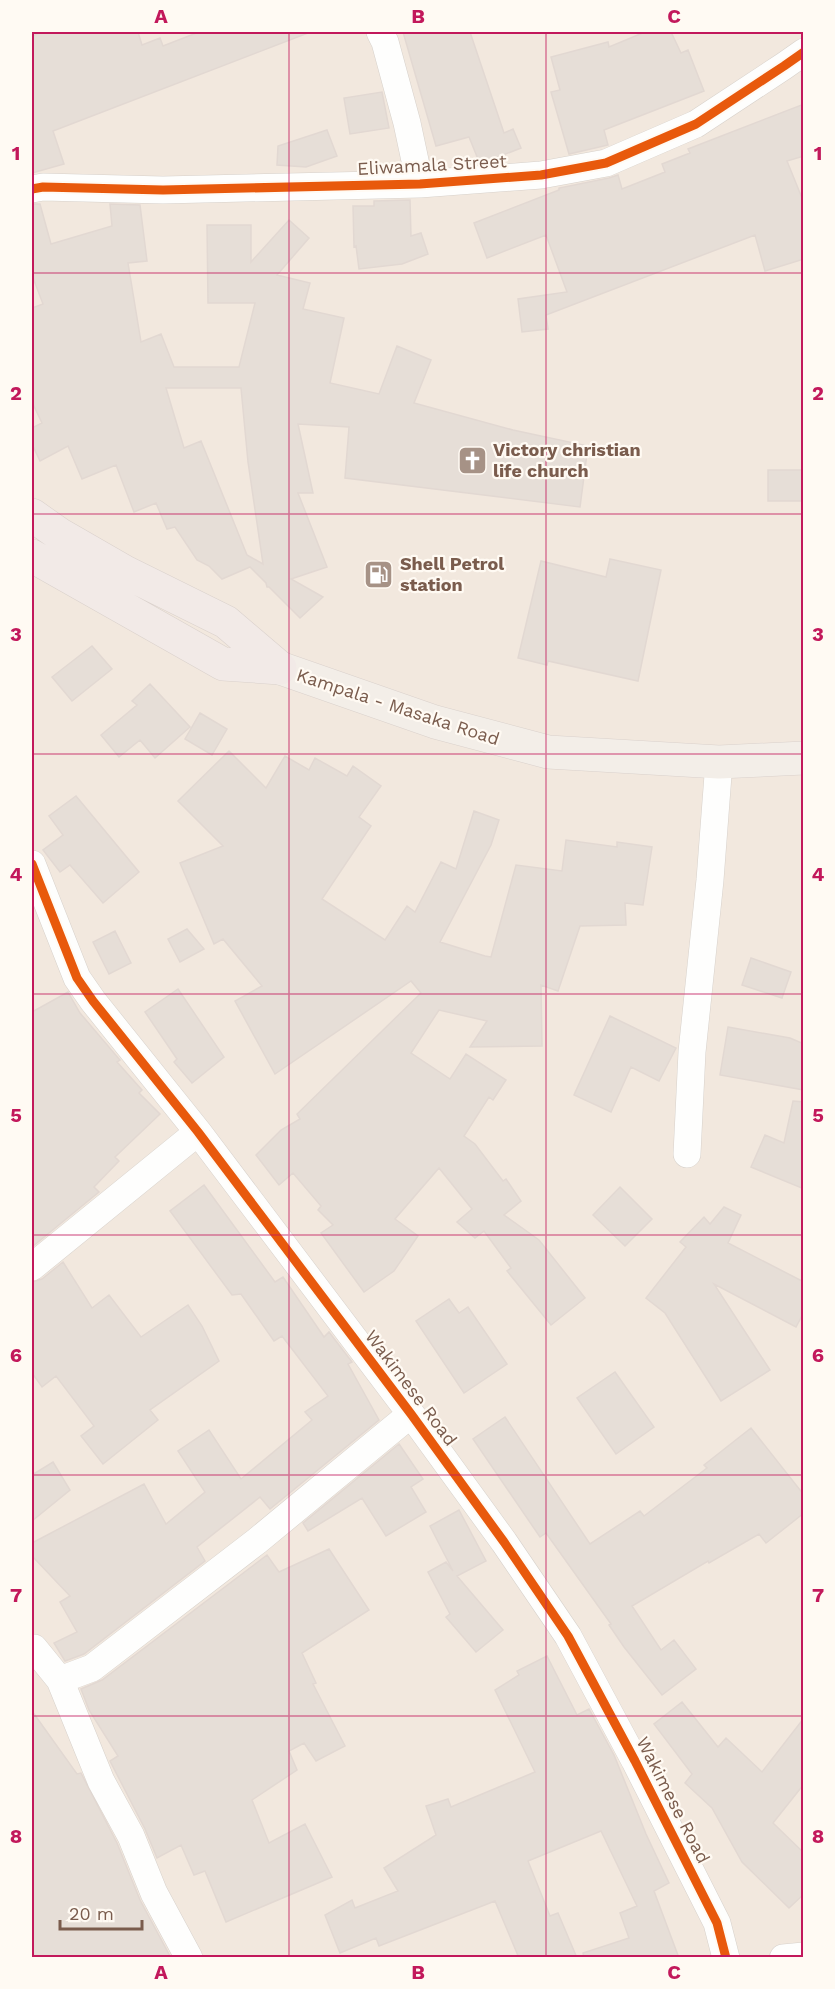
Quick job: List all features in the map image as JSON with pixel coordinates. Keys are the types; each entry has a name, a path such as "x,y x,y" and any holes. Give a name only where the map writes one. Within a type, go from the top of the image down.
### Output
{"highway":[{"name":"Kampala - Masaka Road","path":"32,515 59,534 125,572 226,622 280,668"},
{"name":"Kampala - Masaka Road","path":"32,556 223,664 280,668"}],"main road":[{"name":"Kampala - Masaka Road","path":"280,668 435,722 548,752 719,762 804,758"}],"street":[{"path":"380,32 385,42 407,123 420,184"},
{"name":"Eliwamala Street","path":"32,189 43,187 163,190 420,184 541,175 606,164 696,124 804,52"},
{"path":"687,1154 692,1052 710,879 719,762"},
{"name":"Wakimese Road","path":"32,864 77,978 198,1132 411,1414 504,1542 568,1636 635,1761 717,1923 726,1958"},
{"path":"32,1267 198,1132"},
{"path":"60,1680 92,1668 257,1541 411,1414"},
{"path":"32,1648 60,1680 101,1781 131,1836 154,1893 189,1958"},
{"path":"783,1958 804,1956"}],"shaded area":[{"path":"32,32 803,32 803,1957 32,1957"}],"building":[{"path":"41,32 138,32 142,45 160,38 163,46 199,32 308,33 53,131 64,164 32,173 32,36"},
{"path":"403,32 470,32 504,133 513,129 521,148 480,164 469,137 436,146"},
{"path":"645,32 671,32 681,53 688,50 704,91 604,130 608,145 569,154 551,92 560,90 551,57 608,42 609,47"},
{"path":"382,92 389,128 350,134 344,98"},
{"path":"804,104 804,156 787,161 804,203 804,259 765,271 755,235 546,315 548,329 522,332 518,299 567,292 546,235 487,258 474,223 559,190 559,188 618,175 622,189 665,172 662,164 690,153 688,149"},
{"path":"327,130 337,156 306,167 277,165 278,146"},
{"path":"410,200 411,236 421,233 428,254 402,264 359,269 356,246 354,247 353,206 374,206 374,201"},
{"path":"32,204 40,204 51,244 112,226 110,204 140,205 147,261 128,263 141,342 161,334 174,367 239,367 255,303 208,303 207,225 251,225 251,262 289,220 309,238 277,275 310,283 303,309 344,318 330,383 379,394 397,346 431,360 414,403 513,430 588,446 580,507 345,478 349,427 298,424 313,493 298,493 327,567 291,579 323,597 300,618 267,587 266,583 250,567 222,579 209,566 197,560 175,527 167,529 156,503 134,512 116,465 82,479 68,446 40,461 32,444 32,428 42,423 32,402 32,308 43,304 32,275","holes":["166,388 241,388 248,462 263,564 247,555 201,441 184,448"]},
{"path":"768,470 804,470 804,501 768,501"},
{"path":"610,559 661,570 638,681 548,661 547,665 518,658 541,561 606,577"},
{"path":"92,646 112,669 72,701 52,677"},
{"path":"150,684 190,727 155,758 140,740 119,757 101,735 137,705 132,701"},
{"path":"200,713 227,729 212,755 185,739"},
{"path":"229,751 266,788 285,756 309,770 315,758 347,776 353,766 381,786 359,817 371,826 322,899 385,940 407,906 415,912 441,862 456,869 474,811 499,820 491,845 440,942 485,956 491,957 516,865 562,871 566,840 617,847 617,842 652,847 643,905 625,903 626,925 580,926 558,991 541,985 542,1046 470,1047 487,1021 439,1010 411,1053 450,1079 466,1054 506,1080 493,1100 489,1097 464,1136 475,1144 503,1181 506,1179 521,1201 504,1215 539,1240 585,1298 551,1325 507,1271 511,1268 484,1231 475,1238 457,1222 472,1209 439,1168 395,1219 418,1236 394,1271 364,1292 321,1233 333,1225 318,1210 321,1206 293,1173 279,1185 256,1155 281,1130 300,1119 297,1114 421,993 411,981 275,1074 235,1001 262,986 223,939 214,944 180,863 223,846 178,801"},
{"path":"76,796 139,872 103,903 70,865 60,872 43,850 63,835 49,816"},
{"path":"187,929 204,949 180,962 168,939"},
{"path":"115,931 131,963 109,974 93,942"},
{"path":"751,958 791,972 782,998 742,985"},
{"path":"178,989 224,1057 192,1083 174,1062 177,1059 145,1012"},
{"path":"68,992 80,1013 120,1060 117,1062 142,1090 139,1093 160,1114 115,1157 119,1161 94,1187 99,1192 32,1247 32,1012"},
{"path":"610,1016 676,1048 659,1081 631,1067 611,1112 574,1095"},
{"path":"728,1027 790,1038 804,1044 804,1090 720,1075"},
{"path":"793,1101 804,1102 804,1189 751,1167 765,1135 784,1143"},
{"path":"204,1185 275,1282 283,1277 324,1337 329,1332 352,1362 348,1364 379,1420 270,1509 260,1497 197,1547 205,1561 84,1654 65,1661 54,1643 77,1632 60,1602 70,1596 32,1556 32,1543 144,1484 166,1524 205,1492 178,1451 209,1430 241,1479 312,1420 305,1412 328,1396 282,1336 274,1341 241,1294 232,1295 170,1211"},
{"path":"620,1187 652,1219 625,1246 593,1215"},
{"path":"724,1207 741,1215 728,1243 804,1282 804,1312 796,1327 714,1284 770,1370 721,1401 665,1313 646,1298 686,1247 680,1242 704,1217 710,1224"},
{"path":"63,1262 92,1308 109,1295 141,1337 188,1305 202,1326 219,1361 150,1410 158,1420 103,1464 81,1436 94,1426 56,1376 42,1387 32,1373 32,1282 42,1279"},
{"path":"449,1299 459,1313 468,1307 507,1364 464,1393 416,1321"},
{"path":"615,1372 654,1427 616,1454 577,1398"},
{"path":"505,1417 590,1544 640,1511 644,1516 707,1468 704,1465 751,1428 804,1495 804,1513 766,1543 759,1534 632,1606 661,1650 674,1640 696,1669 662,1695 624,1647 609,1625 611,1624 546,1533 540,1537 473,1439"},
{"path":"399,1444 423,1479 411,1487 426,1512 386,1536 362,1498 308,1531 303,1523"},
{"path":"53,1462 70,1490 32,1521 32,1475"},
{"path":"459,1510 486,1561 457,1576 503,1630 476,1652 446,1617 450,1614 428,1572 446,1562 453,1571 430,1526"},
{"path":"329,1549 369,1610 302,1653 316,1683 313,1684 345,1746 316,1761 304,1743 289,1751 297,1770 252,1800 269,1843 305,1824 332,1877 226,1922 205,1871 194,1875 181,1845 157,1858 145,1829 110,1761 118,1756 89,1710 81,1689 102,1680 267,1555 279,1572"},
{"path":"547,1656 577,1715 589,1709 614,1755 669,1883 654,1891 679,1958 584,1958 583,1953 629,1938 620,1913 637,1906 601,1831 528,1861 550,1916 558,1913 577,1958 519,1958 495,1901 379,1946 376,1938 340,1953 325,1915 352,1900 355,1908 398,1891 384,1868 436,1835 426,1806 448,1799 451,1807 535,1772 495,1690 519,1675 517,1671"},
{"path":"682,1702 718,1747 726,1738 762,1772 804,1718 804,1784 773,1823 804,1853 804,1894 789,1908 742,1862 712,1808 685,1783 692,1774 654,1724"},
{"path":"32,1711 77,1774 81,1773 117,1843 140,1900 171,1958 35,1958 32,1946"}],"cycle path":[{"path":"32,189 43,187 163,190 420,184 541,175 606,163 696,124 804,52"},
{"path":"32,864 77,978 198,1132 411,1414 504,1542 568,1636 635,1761 717,1923 726,1958"}],"place":[{"name":"Victory christian life church","path":"472,460"},
{"name":"Shell Petrol station","path":"379,574"}]}
